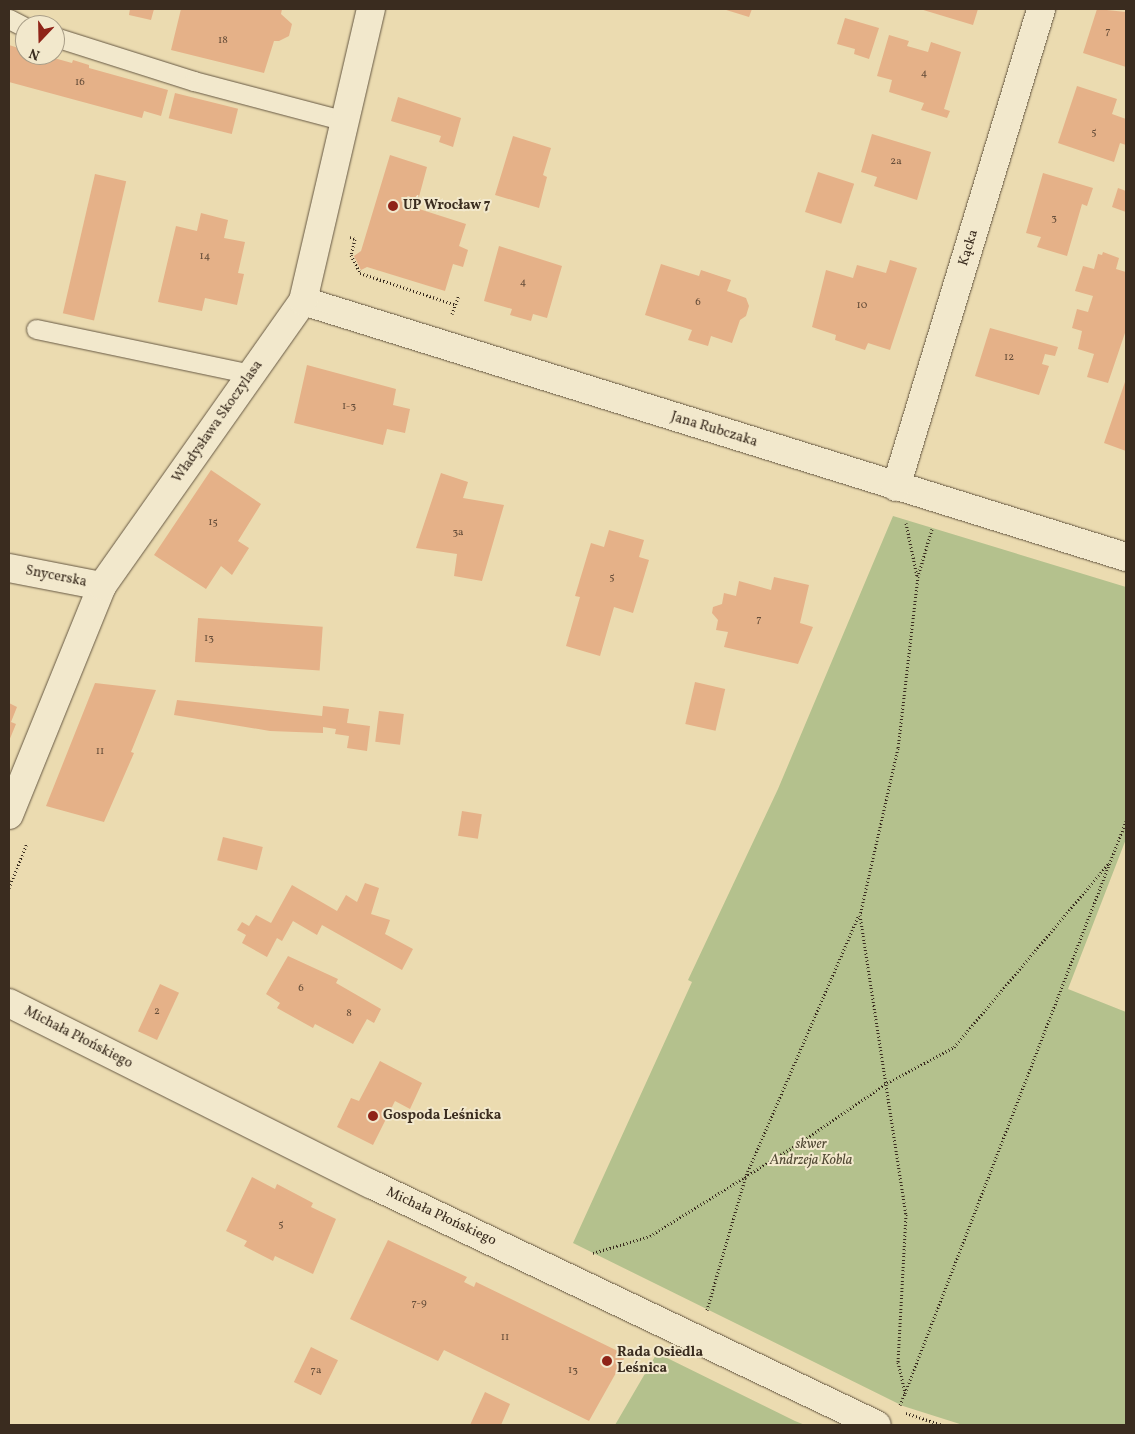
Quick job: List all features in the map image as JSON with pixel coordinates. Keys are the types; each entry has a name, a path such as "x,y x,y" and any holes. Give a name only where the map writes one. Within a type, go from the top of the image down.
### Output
{"street":[{"name":"Władysława Skoczylasa","path":"9,815 102,586 303,301 371,9"},
{"name":"Kącka","path":"896,487 1042,9"},
{"name":"Jana Rubczaka","path":"303,301 1126,557"},
{"name":"Snycerska","path":"9,568 102,586"},
{"name":"Michała Płońskiego","path":"9,1003 371,1184 877,1425"}],"lane":[{"path":"65,40 194,81 345,121"},
{"path":"36,329 252,374"}],"path":[{"path":"355,239 351,255 360,273 456,305"},
{"path":"451,320 459,296"},
{"path":"904,514 918,576"},
{"path":"708,1306 745,1178 860,915 898,748 918,576 934,523"},
{"path":"860,915 906,1214 898,1362 905,1393 1126,821"},
{"path":"9,888 29,837"},
{"path":"586,1258 599,1250 650,1236 745,1178 887,1083 954,1047 1111,861"},
{"path":"906,1413 943,1425"}],"green space":[{"name":"skwer Andrzeja Kobla","path":"893,516 1126,587 1126,839 1068,989 1126,1012 1126,1425 963,1425 903,1406 573,1243 692,982 688,980 778,789"},
{"path":"657,1353 795,1421 805,1425 615,1425"}],"building":[{"path":"130,9 154,9 151,20 129,15"},
{"path":"181,9 282,9 281,14 292,24 289,36 279,41 274,41 264,73 171,50"},
{"path":"723,9 752,9 749,17"},
{"path":"920,9 978,9 973,25"},
{"path":"1097,9 1126,12 1126,67 1083,53"},
{"path":"845,18 879,28 869,59 854,54 855,49 837,44"},
{"path":"889,35 909,41 907,46 928,52 931,42 961,52 944,109 950,111 947,118 921,110 924,103 889,92 892,80 877,76"},
{"path":"9,45 15,47 15,65 65,65 65,61 72,63 73,60 89,65 89,68 168,90 161,116 144,111 142,118 9,82"},
{"path":"1077,86 1117,99 1112,114 1126,119 1126,145 1120,143 1114,162 1058,143"},
{"path":"175,93 238,109 232,134 169,118"},
{"path":"398,97 461,118 453,147 439,142 441,136 391,121"},
{"path":"872,134 931,152 917,200 874,186 877,177 861,172"},
{"path":"513,136 551,148 543,175 547,177 539,208 495,195"},
{"path":"390,155 427,167 416,208 466,224 459,246 468,250 463,267 453,264 445,291 367,267 361,270 354,256 361,251"},
{"path":"818,172 854,184 841,224 805,212"},
{"path":"1043,173 1093,188 1087,206 1082,204 1067,256 1037,247 1041,237 1026,233"},
{"path":"95,174 126,181 94,321 63,313"},
{"path":"1118,188 1126,191 1126,212 1112,207"},
{"path":"201,213 228,220 224,238 245,242 238,273 244,274 237,305 205,298 202,311 158,302 176,226 197,231"},
{"path":"499,246 562,266 547,318 533,314 531,321 510,315 512,309 484,301"},
{"path":"1103,252 1119,258 1116,269 1126,272 1126,330 1108,383 1087,377 1094,354 1078,349 1082,331 1072,328 1077,309 1088,312 1093,296 1075,291 1083,266 1094,269 1098,254 1102,255"},
{"path":"890,260 917,268 890,350 868,343 865,350 835,340 836,335 812,327 826,270 853,278 857,265 886,273"},
{"path":"661,264 699,276 701,270 731,280 727,291 746,298 749,306 746,316 740,320 732,343 711,336 708,346 688,340 692,330 645,315"},
{"path":"990,328 1058,347 1055,356 1045,354 1042,364 1049,366 1039,395 975,376"},
{"path":"307,365 396,389 393,405 410,409 405,433 387,429 383,445 294,423"},
{"path":"1126,379 1126,451 1104,443"},
{"path":"211,470 261,504 238,541 249,548 232,575 221,566 206,589 154,555"},
{"path":"441,473 468,482 463,498 504,505 482,581 454,576 457,554 416,548"},
{"path":"609,530 644,540 639,557 649,560 633,613 614,607 600,656 566,646 580,597 575,596 591,543 604,547"},
{"path":"774,577 809,585 800,623 813,627 798,664 724,647 728,632 716,630 718,620 712,613 713,607 722,604 724,593 736,596 739,581 771,590"},
{"path":"198,618 323,627 320,671 195,662"},
{"path":"695,682 725,689 716,731 685,724"},
{"path":"95,683 156,690 131,752 134,753 104,822 46,806"},
{"path":"177,700 322,716 323,706 349,709 347,723 370,726 367,751 347,748 349,736 335,734 336,729 323,727 323,733 270,731 174,715"},
{"path":"9,703 17,707 11,722 16,724 9,741"},
{"path":"379,711 404,714 400,745 375,742"},
{"path":"462,811 482,814 478,839 458,836"},
{"path":"223,837 263,847 257,870 217,860"},
{"path":"365,883 379,888 371,914 390,920 385,934 413,949 402,970 322,925 317,935 293,921 282,941 277,938 267,957 242,943 246,935 237,930 242,922 249,926 256,915 271,923 292,885 337,911 346,895 357,902"},
{"path":"288,956 338,979 336,983 381,1009 374,1023 367,1019 353,1044 315,1024 313,1028 277,1008 280,1003 266,994"},
{"path":"160,984 179,993 157,1040 138,1031"},
{"path":"380,1061 422,1083 410,1109 395,1101 373,1145 337,1127 351,1098 359,1101"},
{"path":"252,1177 275,1189 277,1184 313,1203 311,1207 336,1219 313,1274 275,1256 273,1261 244,1246 247,1241 226,1231"},
{"path":"388,1240 467,1277 464,1282 474,1287 476,1282 626,1355 589,1421 444,1350 438,1361 350,1319"},
{"path":"311,1347 338,1360 321,1395 294,1382"},
{"path":"485,1392 510,1404 501,1425 470,1425"}],"place":[{"name":"UP Wrocław 7","path":"393,206"},
{"name":"Gospoda Leśnicka","path":"373,1116"},
{"name":"Rada Osiedla Leśnica","path":"607,1361"}]}
